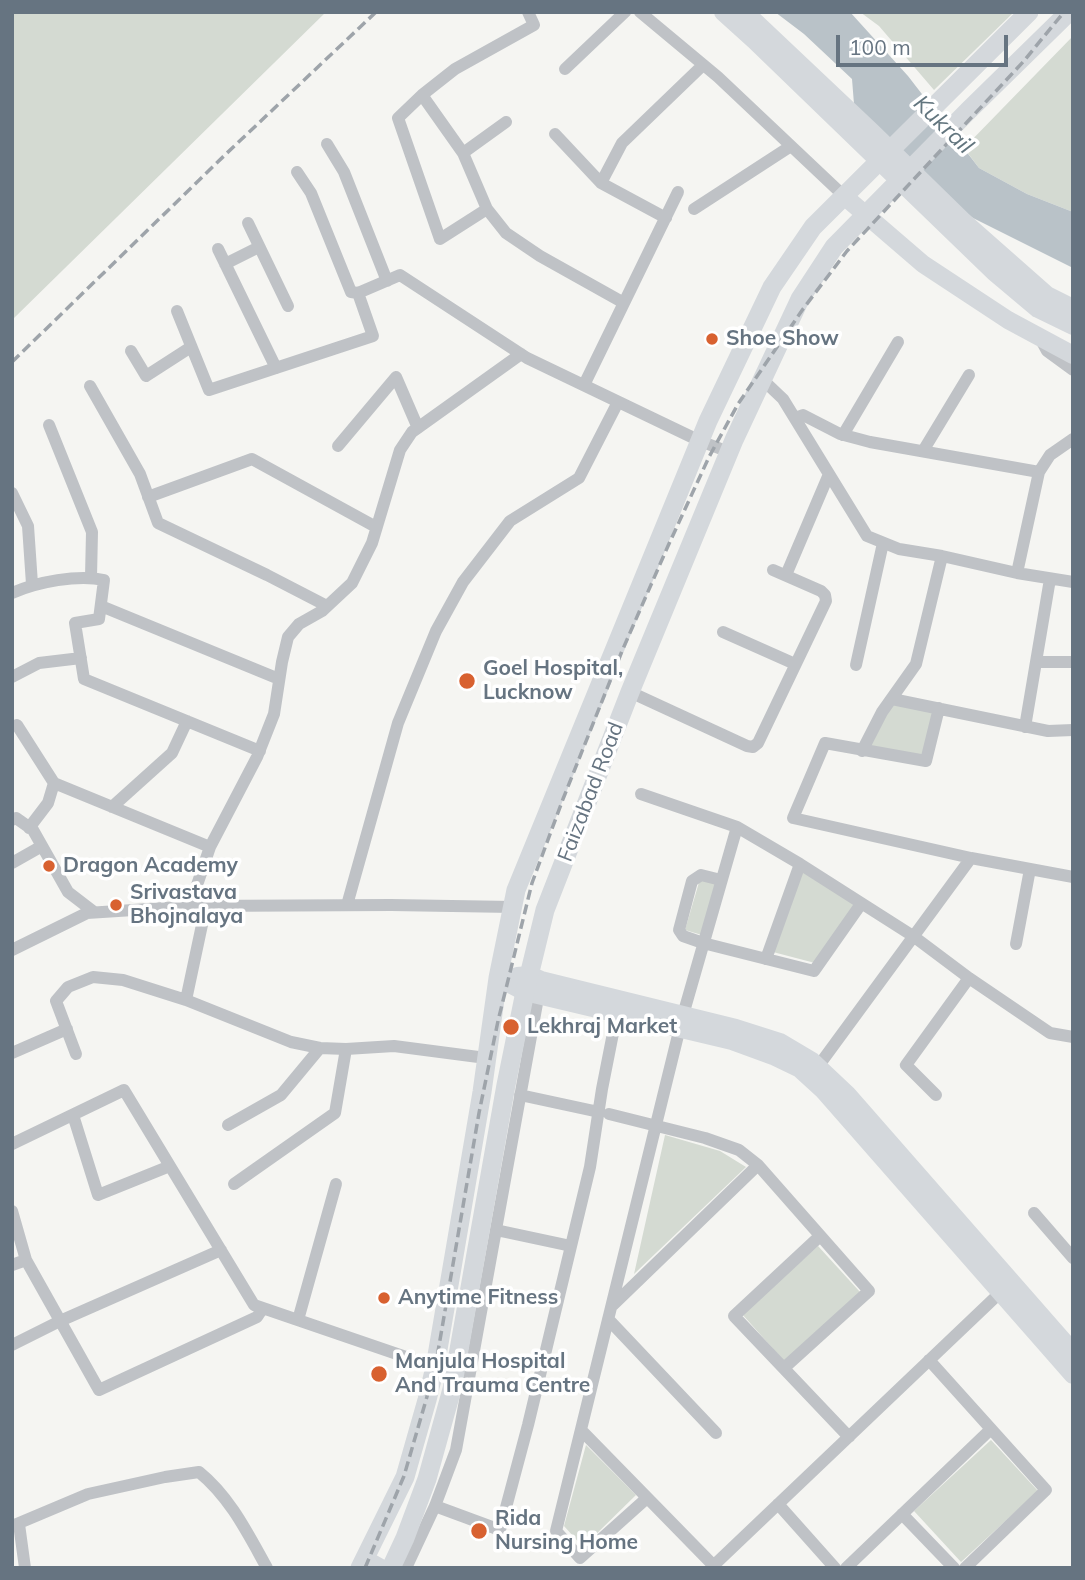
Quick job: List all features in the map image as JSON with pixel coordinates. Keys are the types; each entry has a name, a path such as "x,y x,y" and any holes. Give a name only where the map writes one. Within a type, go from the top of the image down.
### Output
{"main road":[{"name":"Faizabad Road","path":"369,1565 405,1477 435,1367 498,978 516,890 700,441 772,287 813,227 1029,12"},
{"name":"Faizabad Road","path":"391,1568 427,1479 452,1389 506,1086 534,985 545,910 630,692 729,452 800,299 834,247 1069,12"}],"street":[{"path":"487,209 440,239 398,118 455,69 534,24 528,12"},
{"path":"565,69 625,12"},
{"path":"640,12 703,65 844,196 922,264 1008,320 1073,355"},
{"path":"723,12 994,272 1038,309 1073,326"},
{"path":"745,12 962,220 1047,295 1073,308"},
{"path":"601,183 622,143 703,65"},
{"path":"422,95 463,153 487,209 506,233 540,256 624,303"},
{"path":"463,153 506,122"},
{"path":"555,134 601,183 666,218"},
{"path":"327,144 344,172 387,281"},
{"path":"694,209 791,146"},
{"path":"297,172 311,193 351,292 358,293 400,275 521,354 700,441 729,452"},
{"path":"584,385 678,192"},
{"path":"248,223 288,306"},
{"path":"226,264 259,247"},
{"path":"218,250 276,368"},
{"path":"177,311 209,390 373,336 358,293"},
{"path":"1039,336 1047,351 1073,370"},
{"path":"843,435 898,342"},
{"path":"131,351 146,376 191,347"},
{"path":"186,1000 201,906 197,885 211,847 260,751 274,714 288,637 299,624 322,611 352,583 372,543 400,450 412,432 521,354"},
{"path":"923,452 969,375"},
{"path":"338,446 396,377 418,428"},
{"path":"763,380 783,399 867,536 899,549 1073,582"},
{"path":"90,386 140,474 158,523 327,606"},
{"path":"347,905 398,723 436,631 463,582 510,521 579,478 618,402"},
{"path":"795,418 803,415 843,435 1039,472"},
{"path":"49,425 92,532 91,578"},
{"path":"1017,573 1039,472 1050,455 1073,439"},
{"path":"148,497 252,459 376,527"},
{"path":"786,575 829,474"},
{"path":"12,493 28,526 32,584"},
{"path":"856,665 883,543"},
{"path":"862,751 882,712 916,664 942,556"},
{"path":"630,692 747,746 753,747 758,743 826,601 821,591 773,570"},
{"path":"12,593 32,584 91,578 104,580 99,620 75,623 84,679 260,751"},
{"path":"1025,727 1050,579"},
{"path":"100,606 279,679"},
{"path":"723,632 794,664"},
{"path":"12,677 39,663 81,658"},
{"path":"1036,662 1073,662"},
{"path":"892,699 1048,731 1073,730"},
{"path":"939,708 926,761 825,743 793,818 971,858 1073,877"},
{"path":"112,807 172,753 187,721"},
{"path":"17,725 54,783 211,847"},
{"path":"29,828 48,803 54,783"},
{"path":"641,794 737,827 913,936 1050,1033 1073,1037"},
{"path":"12,820 16,818 33,830 68,891 94,912"},
{"path":"647,1497 580,1558 556,1531 681,1022 737,827"},
{"path":"12,863 42,846"},
{"path":"814,1072 971,858"},
{"path":"766,959 800,864"},
{"path":"1016,944 1030,869"},
{"path":"721,880 701,875 692,881 679,930 683,936 814,971 862,904"},
{"path":"12,950 94,912 201,906 513,907"},
{"path":"76,1054 56,1001 68,986 93,977 123,981 186,1000 291,1042 320,1048 394,1046 486,1058"},
{"path":"498,978 681,1022"},
{"path":"936,1095 906,1065 969,978"},
{"path":"534,985 617,1013 736,1028 780,1042 814,1072 847,1094 1071,1365"},
{"path":"406,1568 435,1506 456,1451 520,1095 534,985"},
{"path":"435,1506 499,1530 528,1425 604,1113 617,1013"},
{"path":"12,1053 67,1029"},
{"path":"228,1125 281,1095 320,1048"},
{"path":"233,1184 335,1113 346,1049"},
{"path":"12,1144 124,1090 254,1305 455,1372"},
{"path":"520,1095 705,1138 738,1150 758,1165 869,1291 784,1368"},
{"path":"73,1115 98,1195 170,1166"},
{"path":"611,1306 758,1165"},
{"path":"298,1320 336,1184"},
{"path":"12,1211 26,1259 99,1390 257,1317 263,1308"},
{"path":"1034,1213 1073,1258"},
{"path":"496,1230 571,1246"},
{"path":"820,1236 734,1315 849,1437"},
{"path":"12,1345 221,1250"},
{"path":"12,1265 26,1259"},
{"path":"581,1430 713,1567 1006,1287"},
{"path":"608,1319 716,1433"},
{"path":"929,1360 1046,1490 965,1568"},
{"path":"846,1568 991,1429"},
{"path":"25,1568 15,1525 88,1494 199,1472 212,1482 240,1520 267,1568"},
{"path":"778,1504 835,1568"},
{"path":"902,1514 954,1568"}],"shaded area":[{"path":"12,12 326,12 12,320"},
{"path":"860,12 1014,12 934,90 879,26"},
{"path":"1073,36 1073,212 1027,194 979,168 964,148"},
{"path":"893,703 935,711 925,757 868,747"},
{"path":"802,870 857,905 815,963 773,952"},
{"path":"700,879 717,884 702,935 685,930"},
{"path":"665,1135 720,1151 746,1167 634,1274"},
{"path":"818,1246 860,1292 784,1361 742,1314"},
{"path":"991,1440 1038,1491 961,1562 914,1511"},
{"path":"586,1445 636,1495 583,1547 564,1526"}],"water":[{"name":"Kukrail","path":"775,12 850,12 908,76 979,168 1027,194 1073,212 1073,268 961,212 854,104 852,79 804,34"}],"railway":[{"path":"12,362 376,12"},
{"path":"365,1568 404,1476 435,1369 479,1113 498,1021 532,883 622,651 668,546 709,457 738,404 803,309 847,251 1023,62 1064,12"}],"place":[{"name":"Shoe Show","path":"712,339"},
{"name":"Goel Hospital, Lucknow","path":"467,681"},
{"name":"Dragon Academy","path":"49,866"},
{"name":"Srivastava Bhojnalaya","path":"116,905"},
{"name":"Lekhraj Market","path":"511,1027"},
{"name":"Anytime Fitness","path":"384,1298"},
{"name":"Manjula Hospital And Trauma Centre","path":"379,1374"},
{"name":"Rida Nursing Home","path":"479,1531"}]}
